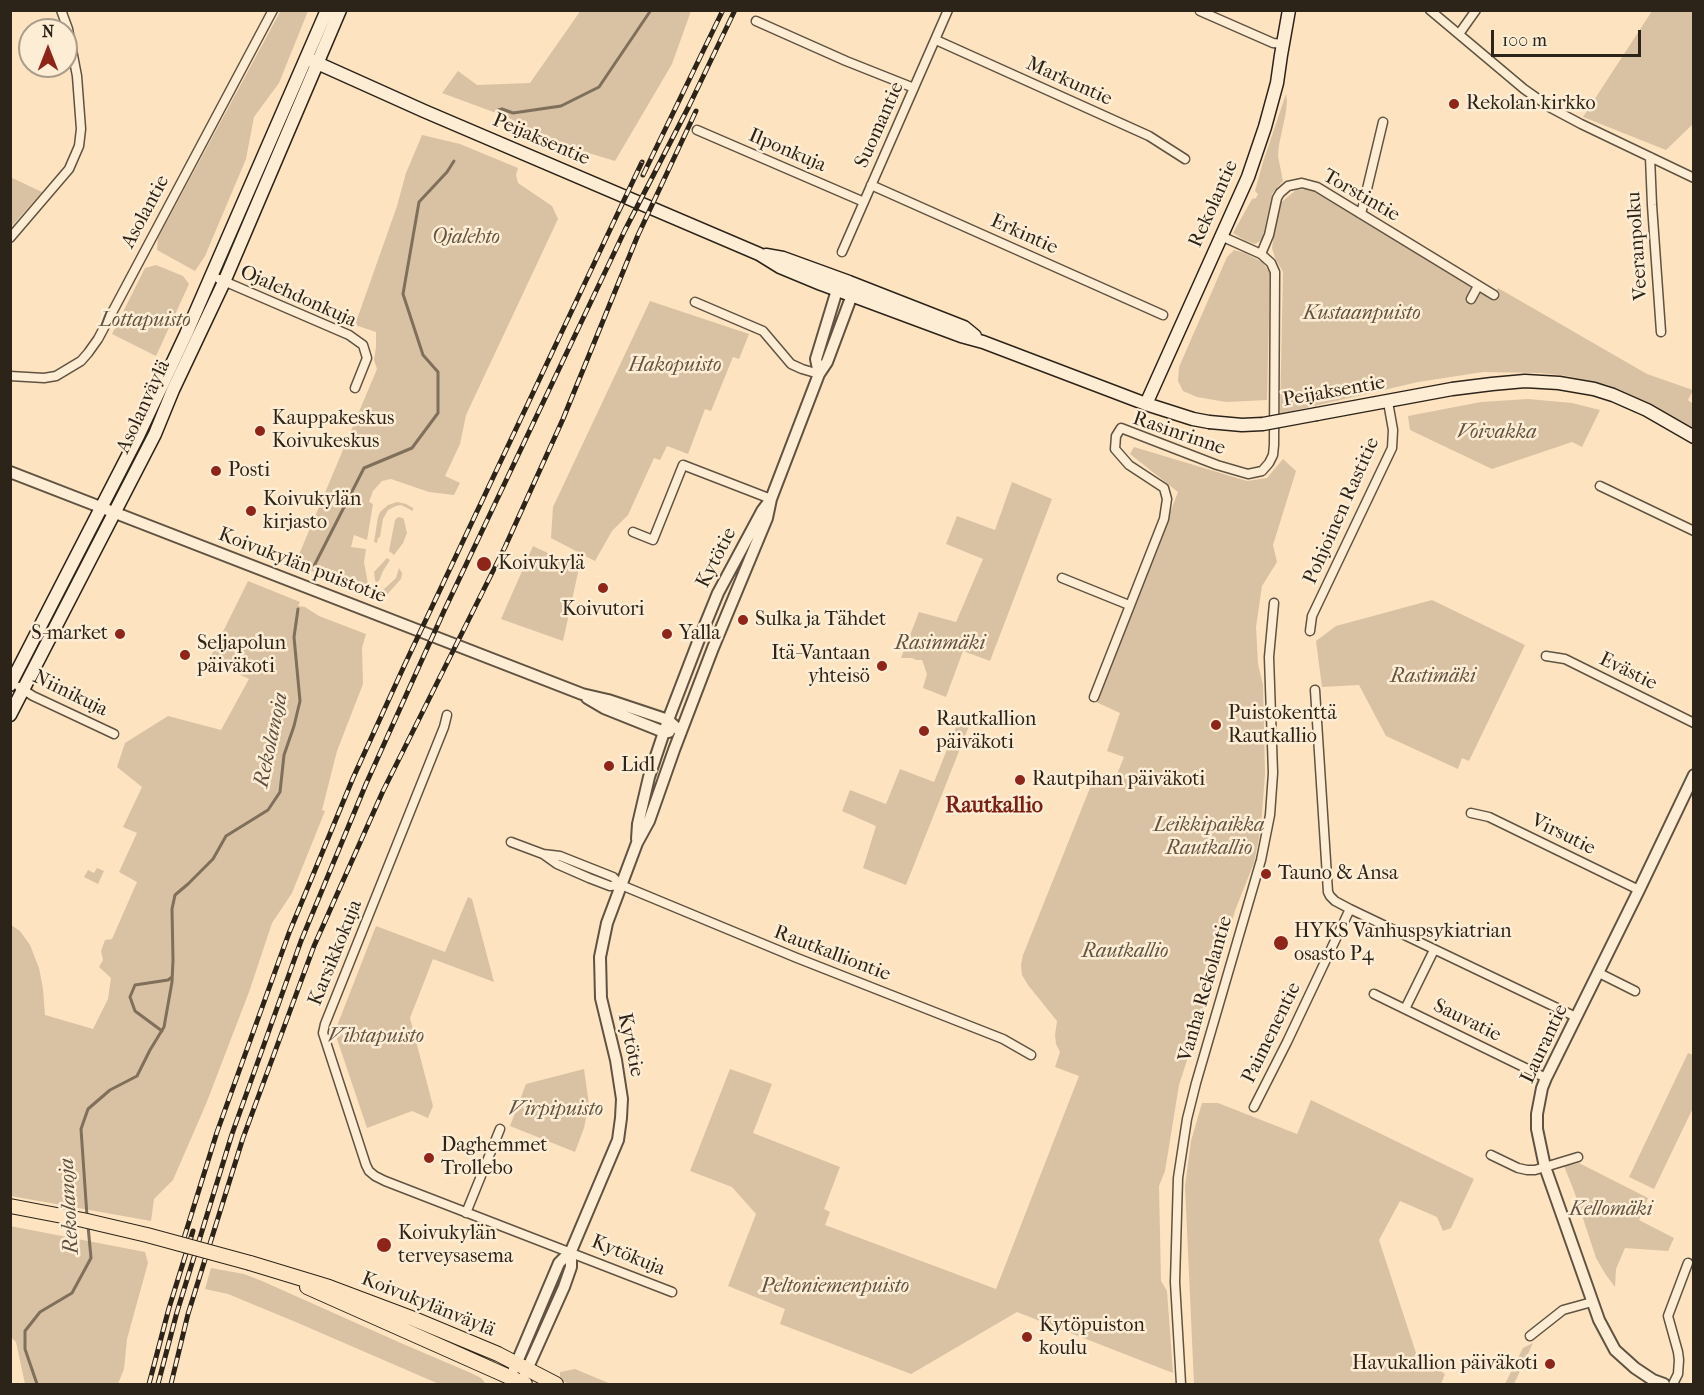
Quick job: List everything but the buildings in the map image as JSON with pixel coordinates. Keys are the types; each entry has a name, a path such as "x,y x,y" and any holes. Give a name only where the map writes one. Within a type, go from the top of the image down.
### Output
{"main road":[{"name":"Asolanväylä","path":"10,715 155,434 224,282 312,61 327,10"},
{"name":"Asolanväylä","path":"11,683 141,429 312,61 340,10"},
{"name":"Rekolantie","path":"1146,404 1248,177 1277,83 1289,10"},
{"name":"Peijaksentie","path":"312,61 531,158 762,255 780,267 1146,404 1193,419 1242,425 1263,424 1452,389 1525,381 1559,383 1594,389 1647,410 1694,437"},
{"name":"Peijaksentie","path":"762,255 783,258 964,327 983,342"},
{"name":"Koivukylänväylä","path":"10,1206 147,1235 329,1287 414,1319 556,1384"},
{"name":"Koivukylänväylä","path":"281,1274 517,1383"}],"street":[{"path":"10,238 69,169 79,146 81,129 77,76 68,29 61,10"},
{"name":"Asolantie","path":"10,376 44,378 56,376 81,361 88,353 98,339 273,10"},
{"name":"Suomantie","path":"842,252 948,10"},
{"path":"1431,10 1524,89 1548,106 1694,177"},
{"path":"1459,34 1476,10"},
{"path":"1200,11 1273,43 1283,44"},
{"path":"756,21 914,88"},
{"name":"Markuntie","path":"936,40 1149,136 1166,149 1185,159"},
{"path":"1361,213 1383,122"},
{"name":"Ilponkuja","path":"697,130 864,202"},
{"name":"Veeranpolku","path":"1650,157 1661,332"},
{"name":"Torstintie","path":"1262,254 1269,236 1275,203 1280,193 1288,186 1302,183 1317,187 1494,296"},
{"name":"Erkintie","path":"871,185 1163,315"},
{"path":"1221,236 1262,254"},
{"name":"Rasinrinne","path":"1094,697 1164,519 1167,499 1164,488 1128,465 1115,449 1116,436 1121,428 1217,465 1248,474 1262,471 1273,454 1275,272 1271,263 1262,254"},
{"name":"Ojalehdonkuja","path":"211,276 349,335 363,345 367,358 355,388"},
{"path":"837,290 849,282 852,295"},
{"path":"1471,299 1478,286"},
{"name":"Kytötie","path":"819,374 816,359 837,290"},
{"name":"Kytötie","path":"517,1383 521,1366 559,1263 571,1251 618,1140 622,1099 601,998 602,941 637,843 650,821 713,648 769,513 771,499 852,295"},
{"path":"695,302 762,332 791,364 819,374"},
{"name":"Pohjoinen Rastitie","path":"1310,631 1312,616 1392,448 1394,430 1388,402"},
{"path":"633,532 653,540 682,465 771,499"},
{"name":"Koivukylän puistotie","path":"10,472 582,694 668,720 681,732"},
{"path":"1600,486 1694,531"},
{"name":"Kytötie","path":"637,843 638,824 649,777 668,720 718,593 762,511 771,499"},
{"path":"1062,578 1130,604"},
{"name":"Vanha Rekolantie","path":"1181,1384 1175,1282 1178,1178 1187,1119 1196,1083 1261,860 1270,815 1273,773 1269,657 1274,603"},
{"name":"Evästie","path":"1546,656 1565,659 1694,723"},
{"name":"Niinikuja","path":"11,683 33,696 114,734"},
{"path":"1315,690 1328,891 1335,901 1576,1017"},
{"name":"Koivukylän puistotie","path":"582,694 604,708 664,732 681,732"},
{"name":"Karsikkokuja","path":"447,715 323,1033 369,1172 385,1181 466,1213 571,1251"},
{"name":"Laurantie","path":"1664,1384 1653,1380 1635,1368 1616,1350 1599,1320 1545,1167 1537,1129 1537,1114 1546,1078 1694,775"},
{"name":"Virsutie","path":"1471,813 1489,817 1639,890"},
{"name":"Rautkalliontie","path":"511,842 543,854 560,856 613,877 621,885 797,958 1013,1043 1031,1055"},
{"name":"Paimenentie","path":"1254,1107 1350,909"},
{"path":"1405,1009 1434,950"},
{"path":"1599,973 1635,991"},
{"name":"Sauvatie","path":"1374,994 1546,1078"},
{"path":"466,1213 500,1129"},
{"path":"1491,1155 1527,1170 1535,1170 1578,1157"},
{"name":"Kytökuja","path":"571,1251 672,1292"},
{"path":"1673,1384 1678,1374 1679,1360 1668,1316 1688,1263"},
{"path":"1530,1336 1563,1310 1592,1302"}],"green space":[{"path":"281,10 308,11 279,83 254,117 246,159 205,256 195,271 157,250 158,238"},
{"path":"581,10 691,11 672,64 615,161 559,144 507,117 442,93 458,71 477,85 530,83"},
{"path":"1652,11 1693,11 1693,124 1666,150 1583,117"},
{"path":"1286,94 1286,112 1278,156 1283,181 1272,194 1262,240 1255,244 1233,233 1252,199 1258,194 1255,191 1263,162"},
{"name":"Ojalehto","path":"422,135 460,144 518,168 516,175 518,183 552,206 558,219 466,415 460,444 445,476 460,483 454,495 429,492 391,479 382,481 373,491 369,502 373,504 367,540 354,535 351,547 366,549 364,562 367,592 295,564 377,369 374,360 376,332 355,325 397,206 406,173"},
{"path":"10,177 42,192 11,227 10,227"},
{"name":"Kustaanpuisto","path":"1306,189 1492,298 1498,288 1647,374 1693,390 1688,400 1693,404 1693,431 1641,400 1608,385 1541,373 1483,372 1418,382 1280,414 1283,272 1272,248 1279,204 1296,190"},
{"path":"1234,250 1262,262 1270,273 1267,400 1226,402 1197,397 1183,391 1178,381 1179,367 1227,257"},
{"name":"Lottapuisto","path":"156,265 183,276 189,284 156,356 112,334 145,268"},
{"name":"Hakopuisto","path":"650,301 749,334 739,359 733,357 711,411 705,409 688,454 667,446 660,460 654,458 628,515 612,531 595,561 551,538 553,507"},
{"name":"Voivakka","path":"1528,399 1572,403 1600,410 1582,447 1572,442 1492,469 1410,430 1408,416 1481,402"},
{"name":"Rautkallio","path":"1134,447 1247,481 1267,478 1283,459 1296,471 1273,545 1277,562 1262,586 1256,627 1258,664 1263,685 1265,774 1261,827 1254,863 1236,908 1179,1085 1165,1171 1159,1186 1161,1281 1167,1291 1173,1373 1017,1312 911,1374 780,1324 785,1309 728,1286 756,1214 732,1187 690,1171 730,1069 772,1084 753,1133 840,1167 824,1209 830,1212 825,1225 996,1289 1079,1076 1055,1067 1060,1052 1055,1035 1057,1021 1022,975 1023,955 1096,773 1115,779 1124,757 1107,751 1120,713 1096,702 1178,492 1130,454"},
{"name":"Rasinmäki","path":"1012,482 1052,499 990,661 963,651 946,697 923,688 927,674 922,660 901,658 919,612 956,622 983,559 946,544 957,516 995,530"},
{"path":"397,502 406,504 413,508 413,511 401,505 388,510 383,519 380,537 377,543 374,542 380,512 388,505"},
{"path":"398,517 403,518 407,533 394,555 389,551 395,520"},
{"path":"533,546 579,568 563,641 501,619"},
{"path":"387,558 390,560 379,581 376,582 374,572"},
{"path":"399,568 402,573 401,579 384,598 380,597 383,590 396,578"},
{"path":"248,581 300,602 298,606 305,607 319,616 366,634 362,648 363,684 337,751 322,810 325,811 292,893 272,923 249,992 206,1104 173,1180 154,1199 151,1221 11,1196 11,925 20,931 30,945 39,968 45,1015 93,1029 108,999 111,978 99,967 103,960 101,951 105,940 112,939 137,882 119,872 137,833 123,827 142,787 117,767 125,743 168,716 221,730 249,679 209,660"},
{"name":"Rastimäki","path":"1432,600 1525,645 1469,761 1462,758 1458,769 1386,736 1359,685 1322,687 1316,641 1336,626"},
{"path":"962,712 973,716 906,885 863,868 876,826 842,811 850,790 886,804 900,769 934,782"},
{"path":"97,868 104,871 98,884 84,877 88,870 94,873"},
{"name":"Vihtapuisto","path":"468,897 472,899 494,982 433,959 410,1018 433,1106 428,1118 412,1111 367,1128 336,1036 337,1026 376,926 445,952"},
{"path":"1688,1053 1693,1055 1693,1108 1654,1189 1629,1177"},
{"name":"Virpipuisto","path":"584,1069 589,1104 584,1128 575,1152 510,1126 526,1084"},
{"path":"1311,1100 1474,1179 1451,1228 1443,1231 1437,1217 1400,1201 1379,1240 1419,1362 1445,1374 1441,1384 1194,1384 1185,1186 1191,1141 1202,1103 1218,1103 1297,1134"},
{"name":"Kellomäki","path":"1579,1163 1648,1198 1639,1220 1674,1238 1668,1251 1625,1248 1616,1269 1615,1287 1596,1258 1564,1166"},
{"path":"10,1226 145,1252 148,1263 127,1339 124,1369 118,1384 25,1384 16,1342 11,1337"},
{"path":"211,1268 244,1274 262,1281 471,1373 481,1378 486,1384 439,1384 228,1294 205,1289"},
{"path":"1533,1343 1514,1384 1505,1384 1523,1348"},
{"path":"575,1369 611,1384 570,1384 560,1380 560,1372"}],"waterway":[{"name":"Rekolanoja","path":"498,110 513,113 561,106 599,87 651,10"},
{"name":"Rekolanoja","path":"314,566 364,468 412,448 438,413 438,372 423,355 403,294 419,202 447,172 454,161"},
{"name":"Rekolanoja","path":"87,1216 81,1129 88,1109 110,1090 137,1076 164,1027 172,982 172,909 175,895 213,859 226,836 268,810 280,792 284,755 300,701 294,637 298,609"},
{"name":"Rekolanoja","path":"162,1031 135,1011 130,997 135,985 168,980 172,977"},
{"name":"Rekolanoja","path":"37,1384 25,1349 25,1331 40,1312 72,1293 91,1258 88,1226"}],"railway":[{"path":"643,175 723,10"},
{"path":"158,1384 177,1312 232,1134 301,941 366,784 444,611 625,230 735,10"},
{"path":"171,1384 188,1314 243,1138 314,946 383,791 505,547 563,419 638,235 696,111"},
{"path":"184,1238 217,1132 289,933 353,778 642,162"},
{"path":"149,1384 193,1231"}],"place":[{"name":"Rekolan kirkko","path":"1454,104"},
{"name":"Kauppakeskus Koivukeskus","path":"260,431"},
{"name":"Posti","path":"216,471"},
{"name":"Koivukylän kirjasto","path":"251,511"},
{"name":"Koivukylä","path":"484,564"},
{"name":"Koivutori","path":"603,588"},
{"name":"Sulka ja Tähdet","path":"743,620"},
{"name":"S-market","path":"120,634"},
{"name":"Yalla","path":"667,634"},
{"name":"Seljapolun päiväkoti","path":"185,655"},
{"name":"Itä-Vantaan yhteisö","path":"882,666"},
{"name":"Puistokenttä Rautkallio","path":"1216,725"},
{"name":"Rautkallion päiväkoti","path":"924,731"},
{"name":"Lidl","path":"609,766"},
{"name":"Rautpihan päiväkoti","path":"1020,780"},
{"name":"Tauno & Ansa","path":"1266,874"},
{"name":"HYKS Vanhuspsykiatrian osasto P4","path":"1281,943"},
{"name":"Daghemmet Trollebo","path":"429,1158"},
{"name":"Koivukylän terveysasema","path":"384,1245"},
{"name":"Kytöpuiston koulu","path":"1027,1337"},
{"name":"Havukallion päiväkoti","path":"1550,1364"}],"district":[{"name":"Rautkallio","path":"994,807"}],"park label":[{"name":"Leikkipaikka Rautkallio","path":"1209,838"},
{"name":"Peltoniemenpuisto","path":"835,1287"}]}
